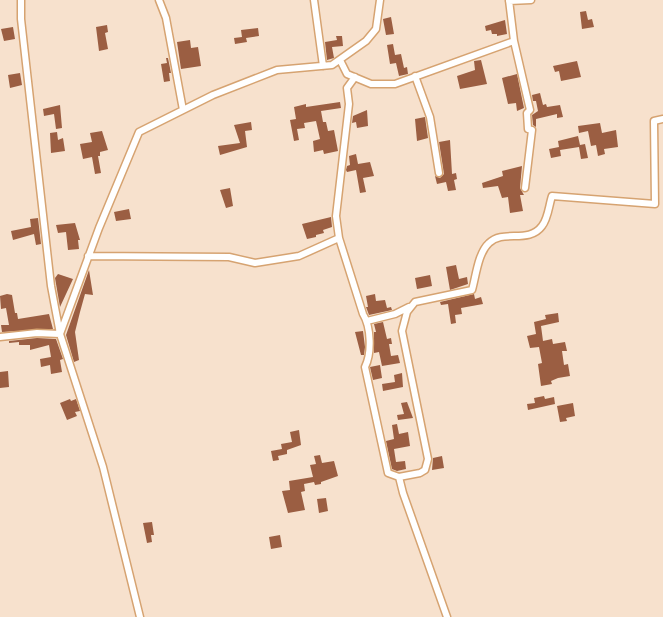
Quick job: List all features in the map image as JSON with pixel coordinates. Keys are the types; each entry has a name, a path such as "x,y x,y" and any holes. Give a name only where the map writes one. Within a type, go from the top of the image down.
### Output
{"street":[{"path":"22,0 21,19 51,286 60,334 103,467 140,617"},
{"path":"159,0 166,18 183,110"},
{"path":"314,0 323,66"},
{"path":"60,334 88,256 139,132 212,95 277,70 332,66 366,41 376,29 380,0"},
{"path":"525,188 532,130 528,129 527,113 530,110 514,41 509,1 531,0"},
{"path":"340,60 347,74 371,84 395,84 514,41"},
{"path":"415,76 430,117 438,173"},
{"path":"355,77 347,88 350,104 336,216 339,238 363,314 367,321 369,359 365,368 388,473 399,477 425,470 428,460 402,331 407,312 412,305"},
{"path":"367,321 395,314 415,302 472,290 480,260 489,243 498,238 530,234 542,226 552,196 655,204 654,121 663,119"},
{"path":"88,256 229,257 255,263 299,256 339,238"},
{"path":"0,337 37,333 60,334"},
{"path":"399,477 447,617"}],"building":[{"path":"586,11 588,20 592,19 594,27 582,29 580,12"},
{"path":"391,17 394,34 386,35 383,19"},
{"path":"505,20 507,34 497,36 497,34 492,34 491,30 486,31 485,26"},
{"path":"107,25 108,32 105,33 108,49 99,51 96,27"},
{"path":"13,27 15,39 4,41 1,29"},
{"path":"258,28 259,36 246,38 247,42 235,44 234,38 242,37 241,30"},
{"path":"336,36 342,36 343,46 332,47 334,58 327,60 325,42 337,40"},
{"path":"190,40 191,48 198,47 201,66 181,69 177,42"},
{"path":"393,44 395,55 401,54 404,68 407,67 408,74 399,76 396,63 390,64 387,45"},
{"path":"166,58 168,58 171,73 169,73 170,81 164,82 161,64 167,63"},
{"path":"481,60 487,84 460,89 457,76 475,70 474,61"},
{"path":"577,61 581,77 561,81 559,71 555,72 553,66"},
{"path":"20,73 22,85 10,88 8,75"},
{"path":"517,74 524,108 517,111 516,103 508,104 502,78"},
{"path":"540,93 543,105 546,104 547,107 560,105 563,117 557,118 557,114 536,119 536,127 533,125 532,115 538,111 536,101 533,101 532,95"},
{"path":"340,102 341,108 321,111 323,122 326,122 328,131 334,130 338,151 324,154 323,150 314,152 313,141 320,139 316,121 304,123 305,128 297,129 299,140 294,141 290,120 296,119 294,107 306,104 306,107"},
{"path":"60,105 62,128 56,129 54,114 44,116 43,109"},
{"path":"367,110 368,126 357,128 356,122 352,123 353,116"},
{"path":"425,117 428,138 417,141 415,119"},
{"path":"251,122 252,130 245,131 247,147 220,155 218,146 240,143 234,125"},
{"path":"600,123 602,133 616,130 618,147 604,149 605,154 598,156 596,145 591,146 588,131 579,133 578,126"},
{"path":"102,131 108,150 100,152 100,156 98,156 101,173 95,174 92,157 83,159 80,144 92,142 90,133"},
{"path":"57,132 58,140 63,138 65,151 51,153 50,133"},
{"path":"578,136 580,145 585,144 588,158 581,159 579,147 560,150 561,156 551,158 549,149 559,147 558,141"},
{"path":"450,140 452,174 456,173 457,179 454,180 456,190 448,191 446,182 437,184 435,176 440,178 444,174 439,142"},
{"path":"356,154 358,164 370,162 374,176 363,178 366,192 360,193 356,170 347,172 346,170 347,166 350,165 349,156"},
{"path":"522,166 520,188 524,195 520,195 523,211 510,213 508,197 502,198 498,186 483,188 482,183 503,176 502,171"},
{"path":"230,188 233,206 226,208 220,190"},
{"path":"129,209 131,219 116,221 114,212"},
{"path":"331,217 332,227 323,230 324,233 316,235 316,237 307,239 302,224"},
{"path":"38,218 41,244 36,245 34,234 13,240 11,231 31,227 30,219"},
{"path":"75,223 80,240 78,240 79,249 68,250 66,232 58,233 56,225"},
{"path":"456,265 459,279 467,277 468,284 450,290 446,267"},
{"path":"89,270 93,295 85,294 75,332 79,360 74,362 66,335"},
{"path":"58,274 73,279 60,307 55,278"},
{"path":"430,275 432,286 417,289 415,278"},
{"path":"375,294 376,301 385,300 387,308 391,307 392,310 369,315 366,307 368,307 366,296"},
{"path":"474,294 475,299 481,297 483,304 461,308 462,314 455,315 456,323 451,324 448,304 441,305 440,302"},
{"path":"12,295 18,319 49,314 53,329 2,332 1,325 9,325 6,308 1,309 0,296"},
{"path":"558,313 559,322 541,326 543,341 552,339 553,344 565,342 567,351 562,351 564,365 568,364 570,376 558,378 551,381 552,384 541,386 538,364 542,363 539,347 530,348 527,336 536,334 534,322 546,319 545,315"},
{"path":"383,322 387,339 391,338 392,344 389,344 391,356 398,355 400,363 382,366 379,352 374,353 374,332 376,332 374,324"},
{"path":"363,331 365,347 364,355 361,355 355,332"},
{"path":"37,338 56,339 63,359 60,360 62,372 51,374 50,365 41,367 40,359 51,357 49,345 30,350 30,345 19,345 19,342 9,343 9,341"},
{"path":"380,365 382,378 373,380 370,367"},
{"path":"8,371 9,387 0,388 0,372"},
{"path":"402,373 403,387 383,391 382,384 395,382 394,375"},
{"path":"544,396 545,399 554,397 555,404 528,410 527,404 535,403 534,398"},
{"path":"70,399 71,401 76,399 80,411 75,412 77,416 67,420 60,403"},
{"path":"407,402 413,418 398,420 397,415 404,414 401,403"},
{"path":"573,403 575,416 566,418 567,421 560,422 557,406"},
{"path":"397,424 399,434 408,432 410,446 394,449 396,462 405,461 406,469 397,471 392,469 386,441 394,439 392,425"},
{"path":"299,430 301,445 287,450 287,454 278,456 279,460 273,461 271,451 282,449 281,444 292,442 290,432"},
{"path":"320,455 322,463 334,461 338,476 321,482 321,484 315,485 314,482 304,484 305,491 301,492 305,510 288,513 282,491 290,490 289,481 313,477 310,465 316,464 314,456"},
{"path":"442,456 444,468 432,470 433,458"},
{"path":"326,498 328,511 319,513 317,499"},
{"path":"152,522 154,535 151,535 152,542 147,543 143,523"},
{"path":"280,535 282,547 271,549 269,537"}]}
